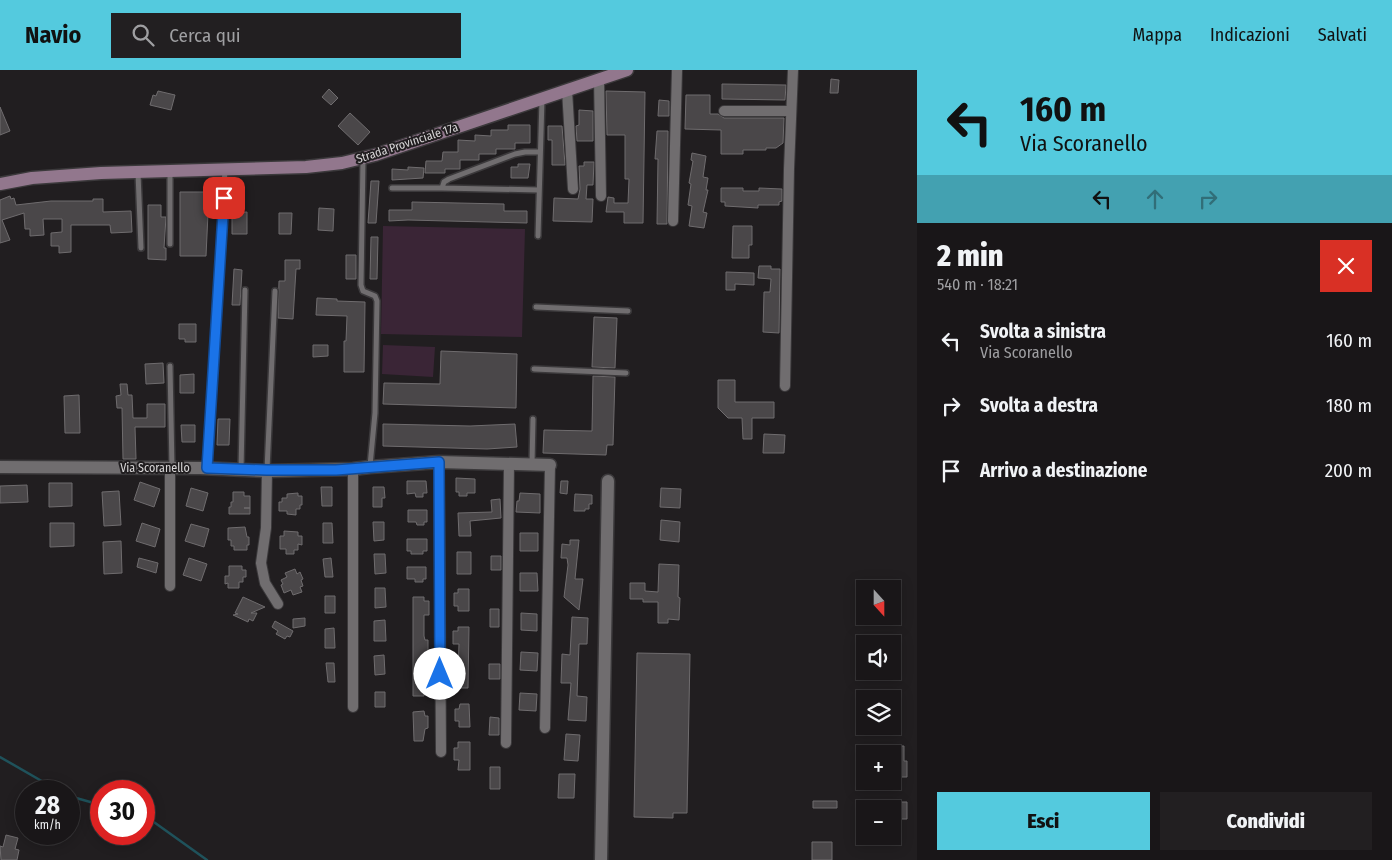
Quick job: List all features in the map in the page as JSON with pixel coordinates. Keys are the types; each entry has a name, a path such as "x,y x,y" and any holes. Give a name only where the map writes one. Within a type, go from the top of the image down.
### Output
{"main road":[{"name":"Strada Provinciale 17a","path":"0,184 55,176 306,167 363,158 627,70"}],"street":[{"path":"673,221 677,70"},
{"path":"785,386 793,70"},
{"path":"599,79 601,196"},
{"path":"568,90 573,189"},
{"path":"724,111 791,111"},
{"path":"439,462 441,752"},
{"name":"Via Scoranello","path":"0,467 267,470 353,469 439,462 550,465"},
{"path":"506,743 509,464"},
{"path":"545,728 550,465"},
{"path":"170,586 171,468"},
{"path":"353,469 353,707"},
{"path":"267,470 266,519 261,563 265,583 278,604"},
{"path":"601,860 608,481"}],"lane":[{"path":"538,236 542,98"},
{"path":"442,188 444,182 449,179 515,154 540,152"},
{"path":"363,158 360,285 363,291 375,296 377,302 375,413 370,467"},
{"path":"207,468 225,170"},
{"path":"138,172 141,248"},
{"path":"170,172 170,244"},
{"path":"392,188 539,190"},
{"path":"241,470 246,290"},
{"path":"267,470 275,291"},
{"path":"536,307 628,311"},
{"path":"170,366 171,468"},
{"path":"534,369 626,373"},
{"path":"532,464 533,419"}],"shaded area":[{"path":"383,226 525,229 522,337 381,334"},
{"path":"383,345 435,347 433,377 382,374"}],"building":[{"path":"831,79 839,80 838,93 830,93"},
{"path":"722,84 786,85 785,100 722,99"},
{"path":"329,89 338,98 331,105 322,97"},
{"path":"158,91 175,95 171,110 150,105 153,95 156,96"},
{"path":"606,91 645,92 643,223 624,223 624,212 606,212 608,197 614,198 614,203 628,203 629,179 625,179 625,135 607,135"},
{"path":"686,95 710,95 710,114 718,114 724,118 784,118 783,143 776,148 766,148 766,150 743,150 743,154 721,154 721,130 685,129"},
{"path":"659,100 669,101 669,116 658,116"},
{"path":"0,107 10,131 0,135"},
{"path":"579,110 593,111 593,141 577,141 576,126 579,125"},
{"path":"350,113 370,132 358,145 338,126"},
{"path":"508,125 530,125 530,143 515,143 515,149 496,149 496,154 479,154 479,160 460,160 460,169 445,169 445,173 425,173 426,161 442,161 443,152 458,152 458,140 475,141 475,135 491,136 491,130 508,130"},
{"path":"548,126 562,126 565,165 552,165 552,140 548,140"},
{"path":"657,131 668,131 667,224 657,224 658,159 655,159"},
{"path":"692,153 706,156 703,177 708,178 706,190 708,190 703,212 707,213 704,228 689,226 692,206 688,205 693,161 691,160"},
{"path":"584,162 594,162 593,185 587,185 586,199 593,199 592,222 553,221 554,198 578,199 580,189 579,166 584,166"},
{"path":"518,164 530,164 528,178 511,178 511,167 518,167"},
{"path":"408,167 424,168 423,178 392,180 392,169 408,170"},
{"path":"371,181 379,181 376,223 368,223"},
{"path":"721,188 743,188 743,191 759,191 759,188 782,189 782,201 779,202 779,205 758,205 758,208 725,206 725,202 721,202"},
{"path":"180,192 209,192 206,256 180,256"},
{"path":"10,196 11,199 14,198 16,205 51,201 93,201 93,199 103,199 103,212 131,211 132,232 111,233 110,225 71,225 71,252 59,253 59,246 51,246 51,233 62,232 62,219 43,219 44,235 30,236 30,229 25,229 24,213 2,220 10,240 0,243 0,200"},
{"path":"412,202 504,204 504,211 527,211 527,223 389,221 389,210 412,210"},
{"path":"148,205 161,205 161,217 166,217 164,248 166,248 166,260 148,259"},
{"path":"319,208 334,209 333,231 318,230"},
{"path":"247,212 247,234 232,234 232,213"},
{"path":"279,213 292,213 291,234 279,234"},
{"path":"733,226 752,226 752,245 749,245 749,258 732,258"},
{"path":"371,237 378,237 377,279 370,279"},
{"path":"346,255 356,255 356,279 346,279"},
{"path":"285,260 300,260 300,269 296,269 293,319 278,318 279,281 285,281"},
{"path":"759,266 771,266 771,269 780,269 779,333 763,332 764,292 770,292 771,279 758,278"},
{"path":"234,269 242,270 240,305 232,305"},
{"path":"726,272 754,273 754,285 735,284 735,290 726,290"},
{"path":"317,298 365,302 364,372 344,372 344,341 346,341 347,316 316,315"},
{"path":"594,317 617,318 615,368 592,367"},
{"path":"179,324 196,324 196,342 185,342 185,339 179,339"},
{"path":"313,345 328,345 328,356 313,357"},
{"path":"441,351 517,354 516,408 383,404 384,383 440,384"},
{"path":"163,363 164,383 146,384 145,364"},
{"path":"194,374 194,393 180,393 180,375"},
{"path":"593,376 615,377 613,445 607,445 606,455 543,453 544,430 592,431"},
{"path":"718,380 735,380 735,402 774,402 774,418 752,418 752,439 743,439 742,418 728,418 718,408"},
{"path":"120,384 127,384 128,395 132,395 133,418 147,418 147,404 165,404 165,427 135,427 136,459 123,459 122,408 117,408 116,396 121,395"},
{"path":"79,395 80,433 65,433 64,396"},
{"path":"218,419 230,419 229,445 217,445"},
{"path":"383,424 470,426 515,424 517,447 487,449 383,446"},
{"path":"181,425 195,425 195,442 182,442"},
{"path":"764,434 785,435 784,453 763,453"},
{"path":"456,478 475,479 475,493 459,496 459,492 456,492"},
{"path":"407,481 426,481 427,493 423,493 423,497 416,497 415,493 407,494"},
{"path":"561,481 568,481 567,494 560,493"},
{"path":"140,482 160,489 154,507 134,500"},
{"path":"49,483 72,483 72,506 49,507"},
{"path":"27,485 28,502 0,503 0,486"},
{"path":"321,487 332,487 332,506 322,506"},
{"path":"373,487 384,487 385,498 382,498 382,507 373,507"},
{"path":"191,488 208,493 203,511 186,506"},
{"path":"661,488 681,489 680,508 660,507"},
{"path":"119,491 121,525 104,526 102,492"},
{"path":"233,492 244,492 244,496 250,496 250,514 229,514 229,507 231,507 231,502 233,502"},
{"path":"298,493 298,496 302,496 302,505 300,505 300,509 296,509 296,515 287,514 287,511 279,511 279,502 282,502 282,498 287,498 287,494"},
{"path":"520,493 540,494 540,513 516,512"},
{"path":"575,494 592,495 592,504 589,504 589,509 574,511"},
{"path":"500,499 501,518 470,521 471,536 459,536 458,513 492,512 491,500"},
{"path":"408,510 427,510 427,522 424,522 424,525 417,525 416,522 408,522"},
{"path":"661,520 680,522 679,542 660,540"},
{"path":"373,522 384,522 384,540 374,541"},
{"path":"50,523 74,523 74,546 50,547"},
{"path":"142,523 160,529 155,547 136,541"},
{"path":"323,523 332,523 333,543 323,543"},
{"path":"191,524 209,529 204,547 185,541"},
{"path":"245,527 247,537 249,537 247,550 234,550 234,546 231,546 231,540 228,540 228,528"},
{"path":"284,531 298,532 298,536 302,536 302,545 298,544 298,550 294,550 294,554 286,554 286,549 280,549 280,536 284,536"},
{"path":"520,533 538,533 538,551 520,551"},
{"path":"407,539 427,539 427,551 423,551 423,554 411,554 411,551 407,551"},
{"path":"570,540 579,540 575,579 583,579 579,610 564,597 568,565 567,558 561,558 562,544 570,545"},
{"path":"121,541 122,573 104,574 103,542"},
{"path":"457,552 471,552 471,574 457,574"},
{"path":"374,554 385,554 386,573 375,574"},
{"path":"491,556 501,556 501,570 491,570"},
{"path":"139,558 158,563 156,573 137,567"},
{"path":"189,558 207,564 201,581 183,575"},
{"path":"331,558 333,577 325,577 323,559"},
{"path":"659,564 679,565 679,620 668,619 668,623 658,623 658,602 643,602 643,599 630,599 630,583 645,583 645,591 658,592"},
{"path":"229,566 242,566 242,570 246,570 246,577 243,577 243,582 239,582 239,588 228,588 228,583 225,584 225,576 229,576"},
{"path":"407,567 426,567 426,579 423,579 423,582 415,582 415,579 407,579"},
{"path":"295,569 297,574 300,572 303,579 301,580 303,586 300,587 302,592 293,595 291,590 284,593 281,580 287,577 285,573"},
{"path":"520,573 537,573 538,591 520,591"},
{"path":"375,588 385,588 386,607 375,608"},
{"path":"458,589 469,589 469,611 458,611 458,606 454,606 454,593 458,593"},
{"path":"325,596 335,596 335,613 325,613"},
{"path":"243,597 265,607 251,613 257,613 253,621 249,619 248,622 233,615 238,614 235,613"},
{"path":"413,597 424,597 424,601 429,601 429,615 424,615 424,636 425,640 428,640 428,654 425,654 425,657 423,657 423,673 428,673 428,691 424,691 424,696 413,696"},
{"path":"490,609 499,609 499,627 490,627"},
{"path":"521,613 537,614 537,631 521,630"},
{"path":"572,617 588,618 587,644 579,644 577,696 587,697 586,721 568,720 571,683 561,683 562,654 570,655"},
{"path":"305,618 305,626 293,628 293,619"},
{"path":"385,620 386,641 374,641 374,621"},
{"path":"275,621 293,631 290,637 287,636 285,639 276,634 278,631 272,627"},
{"path":"458,627 469,627 468,688 458,688 458,682 454,682 454,669 458,669 459,644 453,644 453,631 458,631"},
{"path":"334,628 335,648 325,648 325,629"},
{"path":"521,652 538,653 537,671 520,670"},
{"path":"637,653 690,654 687,813 673,813 673,818 634,817"},
{"path":"384,655 385,674 375,675 374,656"},
{"path":"326,663 334,663 335,682 328,682"},
{"path":"489,664 500,664 500,679 489,679"},
{"path":"375,692 385,692 385,707 375,707"},
{"path":"520,693 537,694 536,711 519,710"},
{"path":"460,704 469,704 470,727 459,727 459,721 455,721 455,709 459,709"},
{"path":"424,711 425,716 428,716 428,728 425,729 423,741 414,741 413,712"},
{"path":"490,717 499,718 499,735 489,735"},
{"path":"566,734 580,735 578,761 564,760"},
{"path":"458,742 470,742 470,770 458,770 459,760 454,760 454,748 458,748"},
{"path":"901,746 904,746 904,761 907,761 907,777 901,777"},
{"path":"490,767 500,767 500,789 490,789"},
{"path":"559,774 575,774 574,798 558,798"},
{"path":"813,801 837,801 837,808 813,808"},
{"path":"901,802 907,802 907,819 901,819"},
{"path":"6,835 15,837 15,849 19,850 17,860 1,860 0,846 3,847"},
{"path":"812,842 832,842 832,860 812,860"}],"waterway":[{"path":"0,757 40,780"},
{"path":"80,799 90,802"},
{"path":"155,823 207,860"}],"route":[{"path":"224,198 207,468 336,470 439,462 440,674"}]}
